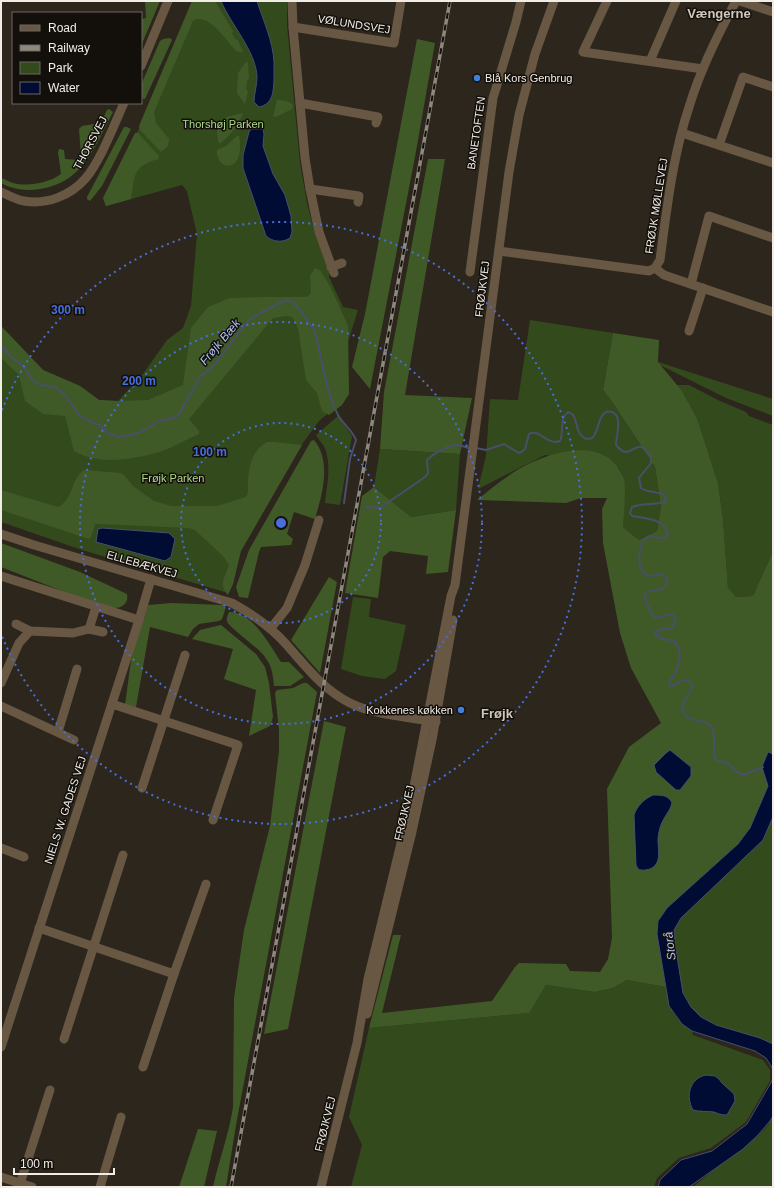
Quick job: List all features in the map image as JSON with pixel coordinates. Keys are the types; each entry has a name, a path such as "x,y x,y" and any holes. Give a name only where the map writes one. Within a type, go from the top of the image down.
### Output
{"street":[{"path":"142,64 168,1"},
{"path":"292,1 305,158 310,189 319,232 332,270 342,263"},
{"name":"VØLUNDSVEJ","path":"293,27 394,43 401,1"},
{"name":"BANETOFTEN","path":"470,272 493,98 521,1"},
{"name":"FRØJKVEJ","path":"321,1187 357,1043 368,979 381,920 432,722 455,585 509,172 519,115 535,54 554,1"},
{"path":"607,1 583,52 703,69"},
{"path":"650,61 676,1"},
{"name":"FRØJK MØLLEVEJ","path":"499,251 649,271 655,268 660,260 673,168 690,104 703,69 736,1"},
{"path":"740,1 773,12"},
{"path":"719,145 743,77 773,87"},
{"path":"300,103 378,117 376,123"},
{"name":"THORSVEJ","path":"1,203 3,193 23,201 40,202 52,200 69,193 85,179 96,163 124,104"},
{"path":"682,133 773,163"},
{"path":"310,189 359,196 358,202"},
{"path":"691,284 709,216 773,238"},
{"path":"655,268 664,275 773,312"},
{"path":"688,331 703,288"},
{"path":"271,628 287,608 305,565 319,520"},
{"name":"ELLEBÆKVEJ","path":"1,534 232,603 252,613 271,628 323,686 344,700 368,710 432,722"},
{"path":"1,576 139,620"},
{"name":"NIELS W. GADES VEJ","path":"1,1047 151,579"},
{"path":"89,629 96,607"},
{"path":"16,624 30,631 73,633 89,629 103,632"},
{"path":"1,683 18,643 30,631"},
{"path":"142,788 185,655"},
{"path":"58,732 77,669"},
{"path":"112,704 238,745 213,820"},
{"path":"1,706 74,740"},
{"path":"1,848 24,857"},
{"path":"64,1039 123,855"},
{"path":"143,1067 206,884"},
{"path":"39,928 174,974"},
{"path":"20,1185 50,1090"},
{"path":"100,1187 121,1117"},
{"path":"1,1176 20,1185 32,1187"}],"green space":[{"path":"145,1 160,1 142,44 142,19 146,18"},
{"path":"192,1 215,1 233,31 232,33 235,39 238,40 243,52 236,51 223,35 211,24 199,19 193,21 154,112 156,123 169,139 168,146 161,152 140,130 139,126"},
{"path":"196,1 287,1 287,25 300,163 307,203 315,234 329,270 329,277 343,307 358,310 347,345 344,400 319,421 297,451 240,549 228,593 82,550 1,522 1,326 43,370 80,386 99,400 118,401 143,374 167,340 183,328 191,306 197,234 187,191 182,185 106,206 103,198 146,115"},
{"path":"170,38 172,40 145,99 143,99 142,83 160,41"},
{"path":"417,39 435,43 415,157 370,389 352,367 365,314"},
{"path":"246,62 248,63 249,78 247,80 246,89 248,91 245,104 237,92 238,73"},
{"path":"277,100 285,101 293,105 292,109 273,117"},
{"path":"109,109 113,112 93,150 86,161 67,179 55,185 30,190 15,189 1,183 1,178 12,183 25,185 44,182 61,174 58,152 59,149 64,150 65,159 78,160 81,156 79,129 82,126 101,123 107,110"},
{"name":"Thorshøj Parken","path":"243,113 234,130 219,144 217,129 220,121 229,116"},
{"path":"124,127 131,129 102,186 90,201 87,197"},
{"path":"135,133 138,133 159,156 158,159 143,165 136,173 131,199 106,206 103,198"},
{"path":"237,136 239,136 240,152 237,160 229,166 223,164 218,159 217,150 226,146"},
{"path":"428,159 445,159 405,395 472,398 460,454 380,449 384,392"},
{"path":"315,268 320,270 330,286 348,326 349,394 342,405 329,415 322,411 317,393 306,380 298,328 292,317 286,316 273,318 189,419 199,431 199,434 162,451 125,459 104,460 74,451 65,416 43,414 25,401 19,375 1,358 1,326 43,370 80,386 99,400 148,400 183,385 191,328 208,307 230,298 307,297 311,293 310,276"},
{"path":"530,320 613,333 603,390 655,467 661,507 657,531 639,540 623,527 624,480 619,468 545,455 478,489 486,456 490,399 518,400"},
{"path":"613,333 659,340 658,362 682,391 697,418 718,483 723,519 728,588 736,597 753,596 773,551 773,754 768,753 762,766 768,786 750,828 738,844 667,908 658,921 657,934 666,987 627,980 613,988 595,992 546,985 529,1013 369,1028 393,935 401,935 382,1013 492,1001 519,963 566,964 570,971 600,972 608,959 612,938 607,789 629,747 661,723 631,668 620,633 603,543 602,509 607,498 581,498 566,503 477,500 511,474 539,459 572,451 589,451 603,455 615,464 624,479 625,495 623,527 639,540 657,531 661,507 655,467 603,390"},
{"path":"658,362 773,399 773,416 726,398 660,365"},
{"path":"677,385 689,385 746,412 749,416 773,425 773,551 753,596 736,597 728,589 723,519 718,483 697,418"},
{"path":"338,416 352,436 340,505 325,503 328,464 325,449 316,435"},
{"path":"314,440 323,458 324,468 323,489 315,519 294,512 287,534 293,539 291,545 261,547 248,598 239,597 236,587 249,550 311,441"},
{"path":"267,442 302,445 241,551 233,584 228,595 223,588 223,581 229,565 224,557 195,530 189,528 95,524 89,539 1,510 1,490 58,507 67,499 76,479 84,470 120,473 124,475 133,486 154,501 171,506 217,506 246,497 248,491 249,470 252,459 258,449"},
{"path":"380,449 460,454 456,510 411,517 374,487"},
{"path":"374,487 411,517 456,510 448,572 426,574 428,556 390,551 383,557 378,598 345,593 362,496"},
{"path":"1,543 80,572 127,594 127,600 121,607 115,608 85,600 1,567"},
{"path":"329,577 337,582 320,673 291,640"},
{"path":"353,597 371,599 369,617 406,625 396,671 385,679 362,676 341,669"},
{"path":"172,603 222,605 226,607 222,619 219,621 199,624 193,629 188,637 150,627 136,707 125,705 132,653 148,605"},
{"path":"229,612 238,613 253,623 266,638 281,662 289,662 304,677 290,686 274,686 272,671 267,660 262,653 229,624 227,619"},
{"path":"221,625 256,654 265,667 269,683 273,717 270,726 249,736 256,690 224,679 233,649 192,639 200,630"},
{"path":"303,683 307,683 317,692 236,1125 226,1187 213,1187 233,1107 234,998 244,930 270,826 279,751 279,730 275,693 277,690 293,688"},
{"path":"324,721 346,727 288,1029 264,1034"},
{"path":"773,817 773,1044 760,1038 716,1025 701,1017 691,1007 683,994 674,930 681,918 763,840"},
{"path":"627,980 666,987 673,1012 686,1027 692,1031 693,1035 763,1060 770,1070 770,1081 746,1122 711,1148 679,1158 657,1178 654,1187 351,1187 362,1145 349,1117 369,1028 528,1013 546,985 595,992 613,988"},
{"path":"773,1116 773,1187 693,1187 758,1136"},
{"path":"198,1129 217,1131 204,1187 179,1187"}],"water":[{"path":"221,1 257,1 270,38 274,62 273,93 270,101 264,106 259,107 254,102 257,84 256,67 248,48"},
{"path":"251,129 263,129 263,146 273,174 285,195 291,216 292,232 290,238 284,241 275,241 266,236 243,168 243,155"},
{"path":"102,528 169,533 175,539 171,557 165,561 96,542 98,529"},
{"path":"670,750 691,767 691,776 680,790 676,790 656,772 654,765"},
{"name":"Storå","path":"768,752 773,754 773,817 763,840 681,918 674,930 683,993 691,1007 701,1017 716,1025 760,1038 773,1044 773,1069 766,1058 755,1051 692,1031 682,1024 669,1006 657,934 658,921 667,908 738,844 750,828 768,786 762,767"},
{"path":"653,795 662,795 667,797 672,803 660,828 658,838 658,860 654,867 641,870 638,869 636,865 634,815 641,803"},
{"path":"706,1075 715,1076 734,1094 735,1101 727,1115 693,1110 689,1099 690,1088 696,1080"},
{"path":"773,1078 773,1116 758,1135 743,1149 689,1187 658,1187 660,1180 681,1160 712,1151 747,1124"}],"waterway":[{"name":"Frøjk Bæk","path":"1,345 10,356 21,364 31,378 40,385 55,387 65,395 79,415 100,425 108,433 119,437 139,433 161,420 178,416 200,377 214,365 249,320 286,300 293,302 314,329 330,395 338,415 356,440 350,459 344,503"},
{"name":"Frøjk Bæk","path":"476,448 486,450 504,444 520,453 525,449 529,434 533,433 537,433 551,441 560,441 564,418 568,412 573,415 579,433 586,439 591,438 595,435 601,417 607,412 612,412 615,414 618,422 616,445 620,450 627,452 642,447 651,457 651,463 639,478 641,488 646,491 664,495 666,499 665,502 632,507 630,513 632,516 654,520 664,526 667,530 668,536 665,538 652,536 647,537 644,540 639,556 641,567 646,575 652,576 662,574 667,578 666,585 662,589 646,592 644,597 652,615 656,618 671,614 676,620 672,628 658,630 655,633 660,638 674,641 679,648 680,658 676,671 669,682 670,685 672,686 686,680 691,682 693,685 684,701 683,710 688,718 704,722 713,729 714,757 716,760 727,763 741,774 746,774 763,767"},
{"name":"Frøjk Bæk","path":"365,507 380,508 425,477 428,473 427,460 437,452 456,445 469,448"}],"railway":[{"path":"231,1187 450,1"}],"place":[{"name":"Blå Kors Genbrug","path":"477,78"},
{"name":"Kokkenes køkken","path":"461,710"}],"district":[{"name":"Vængerne","path":"719,13"},
{"name":"Frøjk","path":"497,713"}],"park label":[{"name":"Frøjk Parken","path":"173,478"}]}
